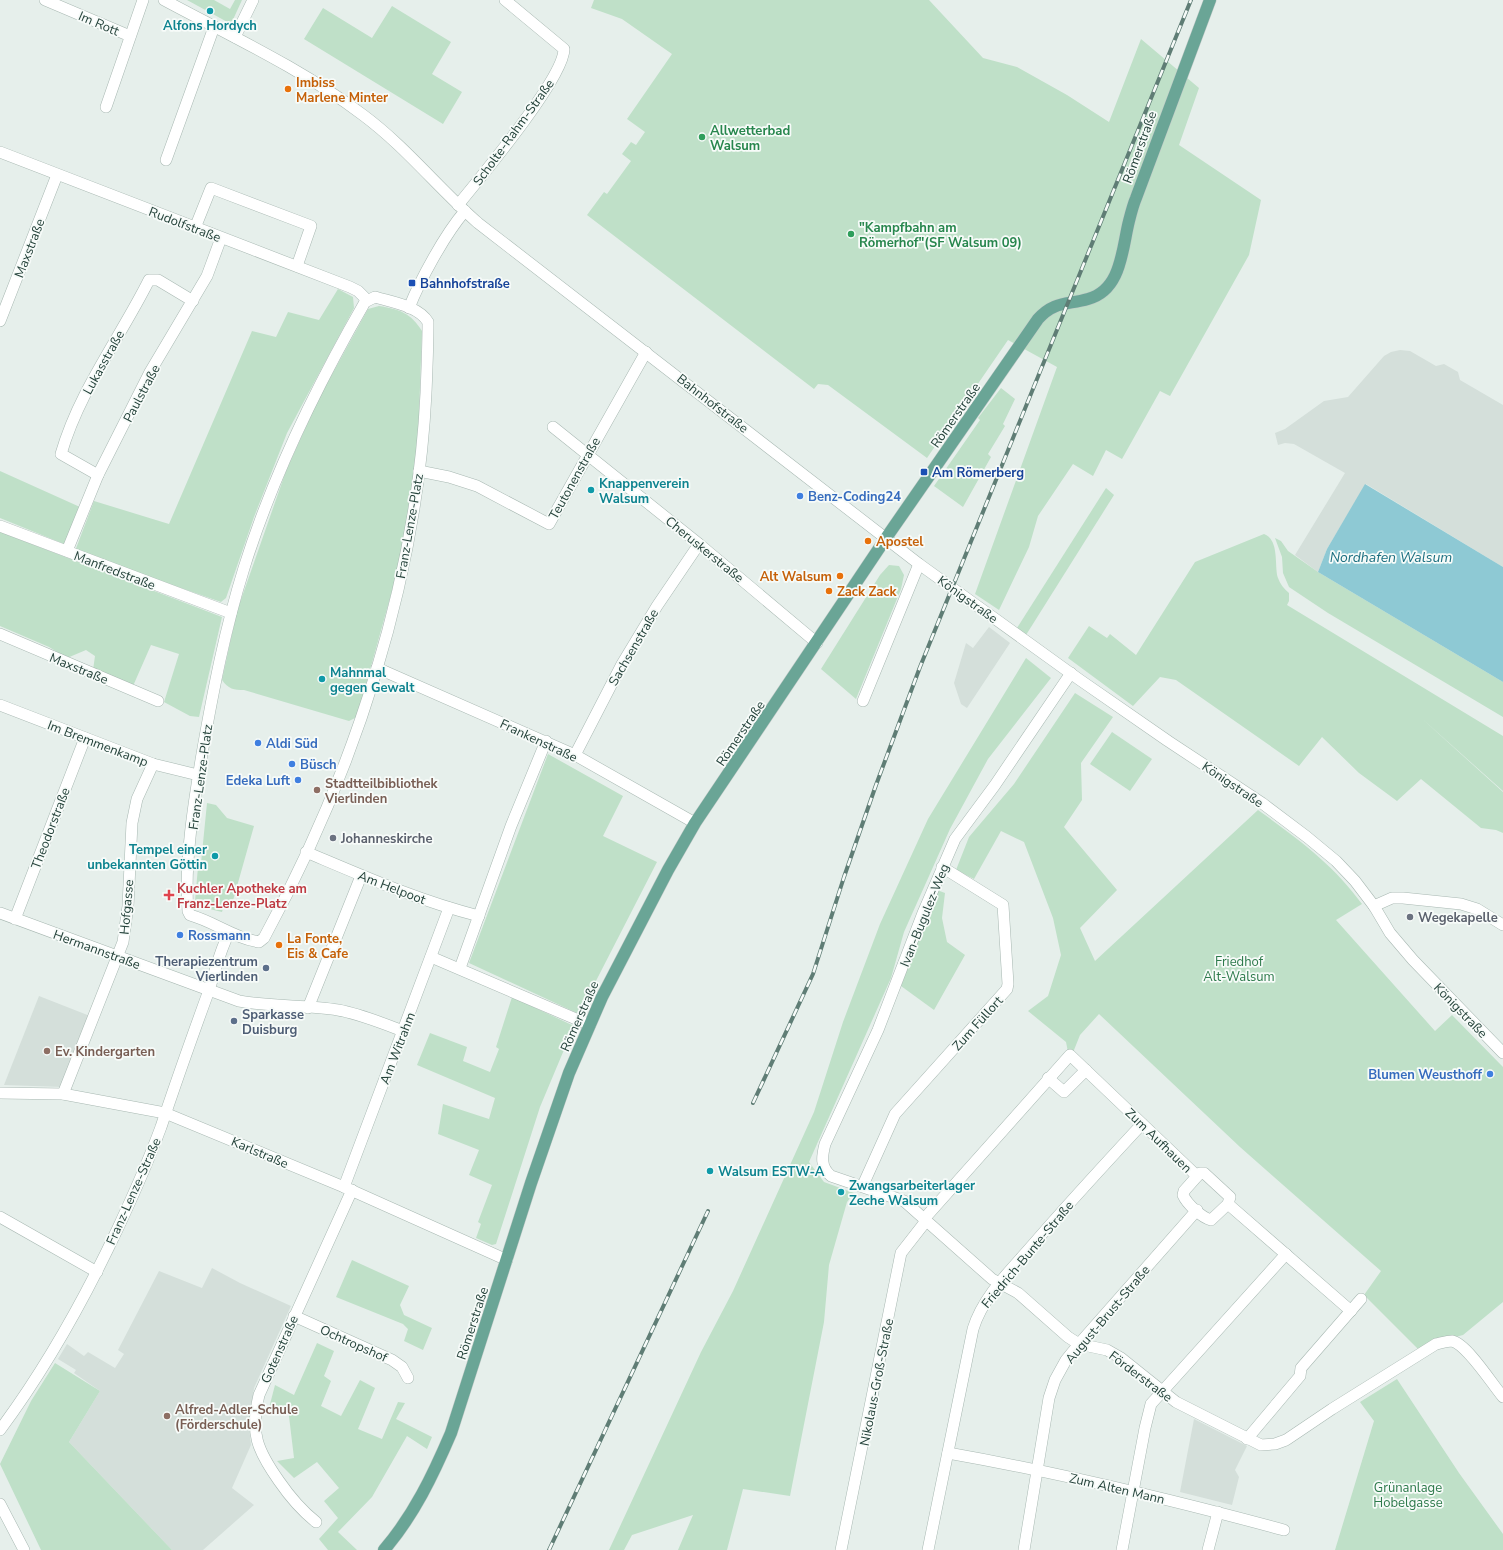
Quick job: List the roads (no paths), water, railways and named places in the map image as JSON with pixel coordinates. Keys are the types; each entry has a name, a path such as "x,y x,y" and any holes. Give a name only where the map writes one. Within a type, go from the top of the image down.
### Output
{"main road":[{"name":"Römerstraße","path":"384,1550 408,1518 436,1470 451,1433 558,1103 590,1025 651,902 695,823 818,643 886,538 1042,316 1051,307 1090,299 1110,284 1122,258 1129,221 1136,198 1198,28 1210,0"}],"street":[{"name":"Im Rott","path":"46,0 130,36"},
{"path":"106,107 143,0"},
{"name":"Bahnhofstraße","path":"164,0 328,90 363,115 402,147 461,208 886,538"},
{"path":"235,38 253,0"},
{"name":"Scholte-Rahm-Straße","path":"461,208 539,98 564,57 564,49 505,0"},
{"path":"166,160 214,27"},
{"name":"Rudolfstraße","path":"0,152 297,266 358,291 367,300"},
{"name":"Maxstraße","path":"0,321 57,175"},
{"path":"195,228 211,188 311,226 297,266"},
{"path":"409,308 414,294 445,241 461,208"},
{"name":"Paulstraße","path":"67,551 98,475 150,372 207,276 222,238"},
{"name":"Lukasstraße","path":"98,475 61,454 66,436 82,400 149,280 158,280 193,301"},
{"name":"Franz-Lenze-Platz","path":"375,297 409,308 426,318 428,322 424,422 419,471 399,583 377,668 328,806 271,925 262,940 251,940 229,933 220,926 190,915 188,911 189,862 198,775 214,687 231,613 244,567 280,468 312,397 367,300 375,297"},
{"name":"Teutonenstraße","path":"419,471 449,477 477,486 550,524 646,352"},
{"name":"Cheruskerstraße","path":"553,427 699,544 818,643"},
{"name":"Manfredstraße","path":"0,526 231,613"},
{"name":"Königstraße","path":"886,538 919,564 1071,673 1168,741 1262,803 1336,861 1355,880 1374,906 1390,933 1413,960 1503,1053"},
{"name":"Sachsenstraße","path":"575,755 622,664 657,606 699,544"},
{"path":"863,702 919,564"},
{"name":"Maxstraße","path":"0,634 158,701"},
{"name":"Frankenstraße","path":"377,668 575,755 695,823"},
{"name":"Ivan-Bugulez-Weg","path":"831,1176 824,1168 822,1156 825,1144 878,1030 942,867 955,839 995,785 1071,673"},
{"name":"Im Bremmenkamp","path":"0,705 153,764 198,775"},
{"name":"Theodorstraße","path":"15,919 85,738"},
{"path":"460,968 511,826 546,741"},
{"name":"Hofgasse","path":"64,1094 123,942 128,906 134,811 137,799 153,764"},
{"name":"Am Helpoot","path":"306,852 361,876 449,908 479,916"},
{"name":"Zum Füllort","path":"863,1186 895,1114 1007,989 1008,984 1003,905 942,867"},
{"path":"308,1008 361,876"},
{"path":"1374,906 1392,898 1460,904 1477,909 1503,925"},
{"name":"Am Witrahm","path":"348,1189 403,1031 432,957 449,908"},
{"name":"Hermannstraße","path":"0,912 15,919 208,991 239,1001 354,1014 403,1031"},
{"name":"Franz-Lenze-Straße","path":"0,1430 39,1374 97,1272 134,1192 165,1113 223,944 229,933"},
{"path":"432,957 590,1025"},
{"name":"Zum Aufhauen","path":"1070,1055 1197,1176 1204,1173 1230,1197 1228,1204 1351,1311"},
{"name":"Nikolaus-Groß-Straße","path":"842,1550 901,1254 925,1220 1048,1078 1070,1055"},
{"path":"1048,1078 1064,1092 1086,1070"},
{"name":"Karlstraße","path":"0,1093 64,1094 165,1113 348,1189 507,1260"},
{"name":"Friedrich-Bunte-Straße","path":"928,1550 973,1329 983,1305 999,1284 1069,1203 1142,1124"},
{"name":"Förderstraße","path":"831,1176 904,1201 999,1284 1018,1293 1068,1337 1079,1344 1107,1350 1121,1358 1161,1392 1176,1402 1261,1445 1276,1444 1286,1440 1425,1351 1444,1342 1452,1341 1463,1348 1502,1393"},
{"path":"1197,1176 1183,1195 1185,1199 1197,1210 1206,1218 1211,1220 1228,1204"},
{"name":"Gotenstraße","path":"316,1522 291,1498 264,1460 255,1432 255,1413 259,1395 348,1189"},
{"name":"August-Brust-Straße","path":"1024,1550 1036,1469 1049,1398 1055,1380 1066,1360 1079,1344 1197,1210"},
{"path":"0,1218 97,1272"},
{"path":"1122,1550 1149,1410 1161,1392 1286,1254"},
{"path":"1247,1438 1300,1376 1301,1368 1361,1299"},
{"name":"Ochtropshof","path":"294,1316 391,1360 402,1367 408,1378"},
{"name":"Zum Alten Mann","path":"948,1453 1036,1469 1218,1512 1284,1530"},
{"path":"0,1504 24,1550"},
{"path":"1208,1550 1218,1512"}],"water":[{"name":"Nordhafen Walsum","path":"1365,484 1503,567 1503,682 1318,572 1327,549"}],"railway":[{"path":"753,1103 813,974 844,877 876,785 920,667 1191,0"},
{"path":"549,1550 708,1211"}],"place":[{"name":"Alfons Hordych","path":"210,11"},
{"name":"Imbiss Marlene Minter","path":"288,89"},
{"name":"Allwetterbad Walsum","path":"702,137"},
{"name":"\"Kampfbahn am Römerhof\"(SF Walsum 09)","path":"851,234"},
{"name":"Bahnhofstraße","path":"412,283"},
{"name":"Am Römerberg","path":"924,472"},
{"name":"Knappenverein Walsum","path":"591,490"},
{"name":"Benz-Coding24","path":"800,496"},
{"name":"Apostel","path":"868,541"},
{"name":"Alt Walsum","path":"840,576"},
{"name":"Zack Zack","path":"829,591"},
{"name":"Mahnmal gegen Gewalt","path":"322,679"},
{"name":"Aldi Süd","path":"258,743"},
{"name":"Büsch","path":"292,764"},
{"name":"Edeka Luft","path":"298,780"},
{"name":"Stadtteilbibliothek Vierlinden","path":"317,790"},
{"name":"Johanneskirche","path":"333,838"},
{"name":"Tempel einer unbekannten Göttin","path":"215,856"},
{"name":"Kuchler Apotheke am Franz-Lenze-Platz","path":"169,895"},
{"name":"Wegekapelle","path":"1410,917"},
{"name":"Rossmann","path":"180,935"},
{"name":"La Fonte, Eis & Cafe","path":"279,945"},
{"name":"Therapiezentrum Vierlinden","path":"266,968"},
{"name":"Sparkasse Duisburg","path":"234,1021"},
{"name":"Ev. Kindergarten","path":"47,1051"},
{"name":"Blumen Weusthoff","path":"1490,1074"},
{"name":"Walsum ESTW-A","path":"710,1171"},
{"name":"Zwangsarbeiterlager Zeche Walsum","path":"841,1192"},
{"name":"Alfred-Adler-Schule (Förderschule)","path":"167,1416"}],"park label":[{"name":"Friedhof Alt-Walsum","path":"1239,968"},
{"name":"Grünanlage Hobelgasse","path":"1408,1494"}]}
